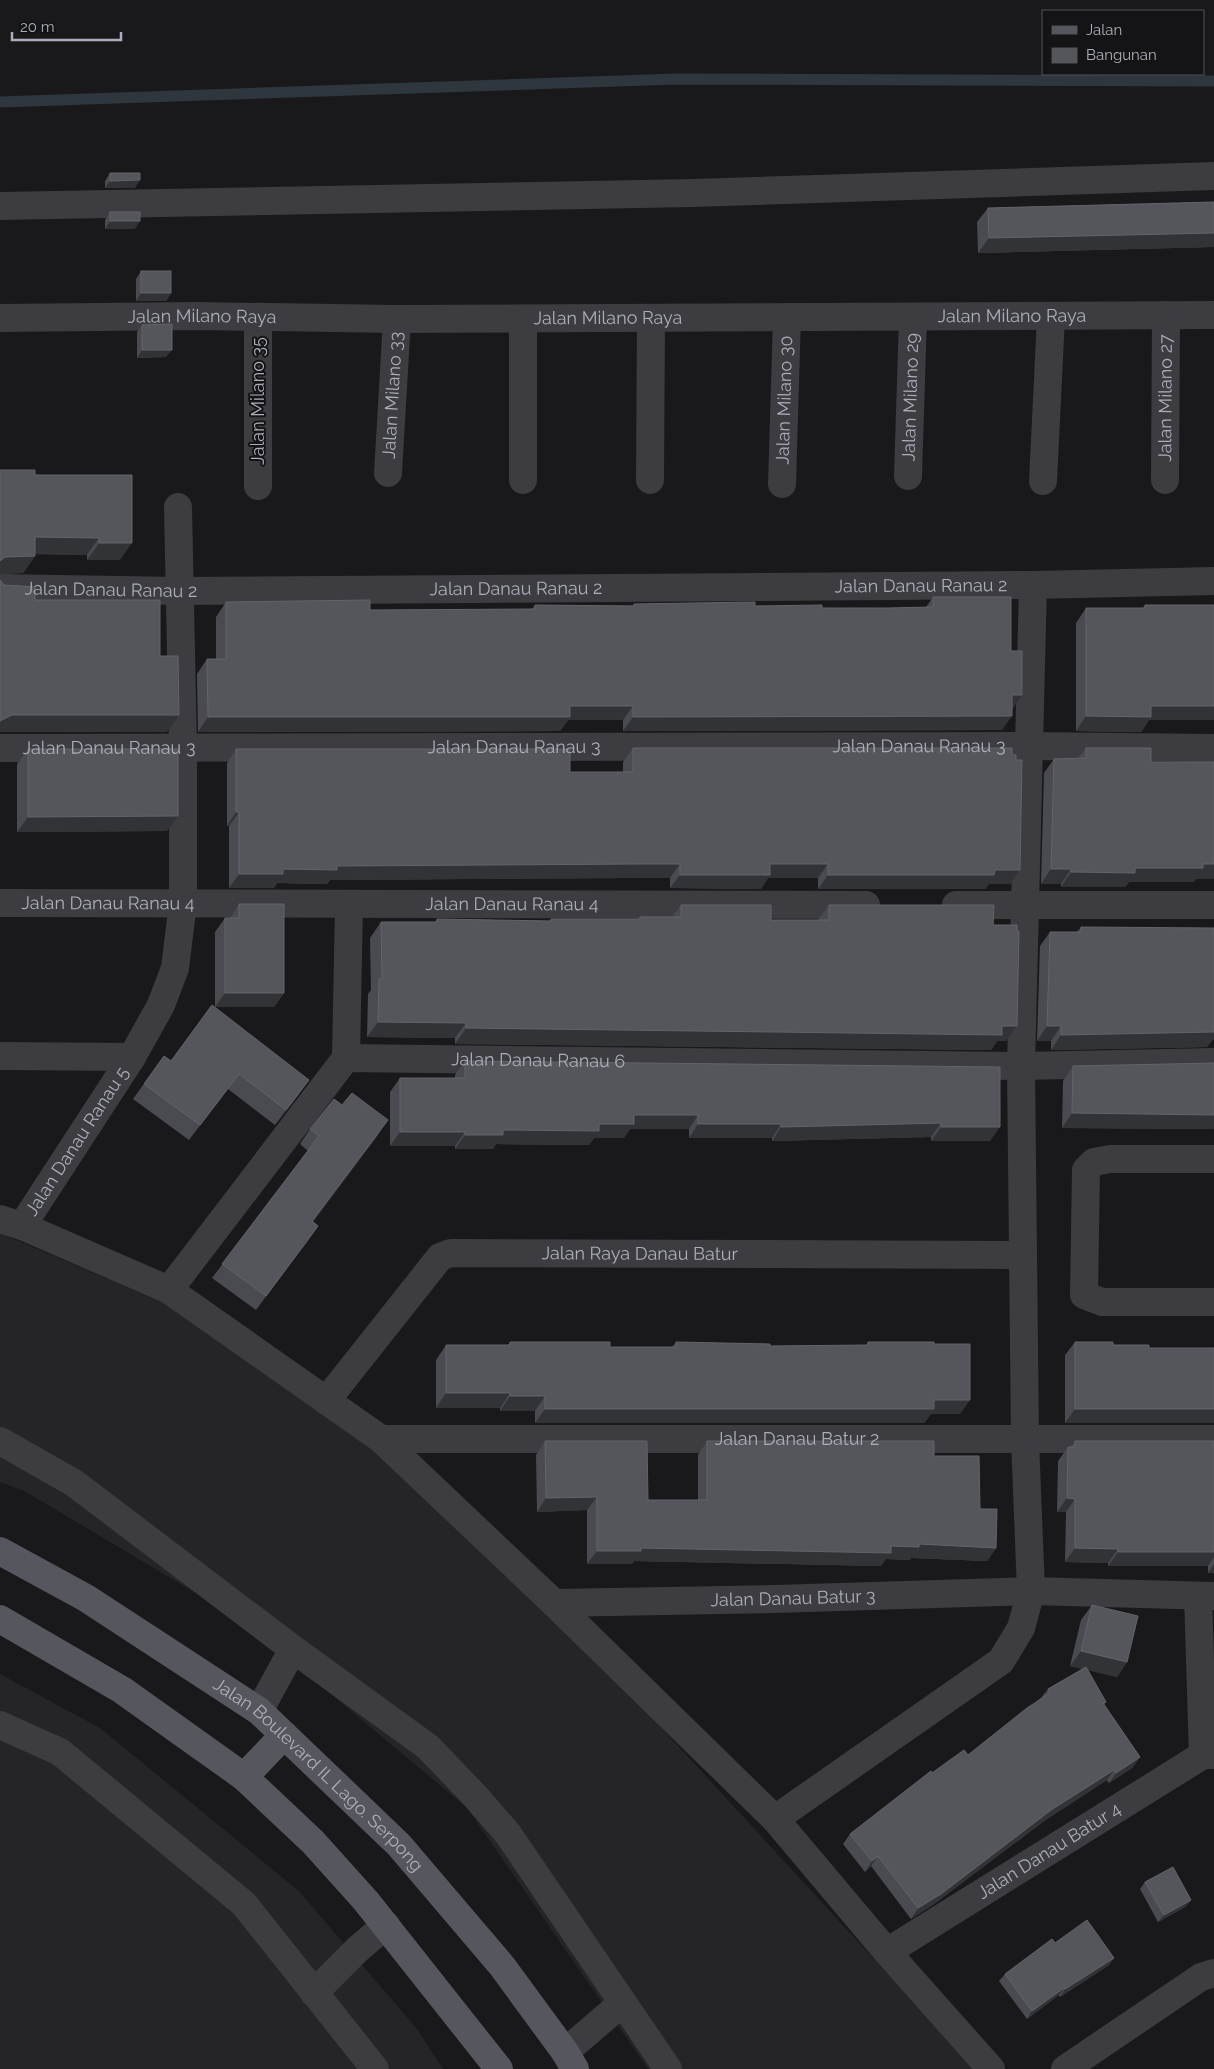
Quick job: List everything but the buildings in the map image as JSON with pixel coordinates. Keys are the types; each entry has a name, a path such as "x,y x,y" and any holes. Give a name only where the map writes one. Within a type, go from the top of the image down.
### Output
{"main road":[{"name":"Jalan Boulevard IL Lago. Serpong","path":"0,1551 86,1598 259,1711 399,1845 502,1966 570,2060"},
{"path":"0,1619 122,1690 244,1777 313,1842 386,1925 498,2069"},
{"path":"244,1777 284,1735"}],"street":[{"path":"0,206 703,193 1214,176"},
{"name":"Jalan Milano 27","path":"1166,315 1166,480"},
{"name":"Jalan Milano Raya","path":"0,318 258,317 397,319 1214,315"},
{"name":"Jalan Milano 35","path":"258,317 258,486"},
{"name":"Jalan Milano 30","path":"782,484 787,317"},
{"name":"Jalan Milano 29","path":"908,476 913,317"},
{"path":"1043,482 1051,317"},
{"path":"522,480 523,318"},
{"path":"650,480 651,318"},
{"name":"Jalan Milano 33","path":"388,473 397,319"},
{"name":"Jalan Danau Ranau 5","path":"11,1223 132,1057 161,1005 175,968 183,903 183,747 178,507"},
{"name":"Jalan Danau Ranau 2","path":"0,588 179,591 1214,582"},
{"path":"774,1819 1001,1661 1021,1628 1031,1591 1025,1440 1021,1066 1032,585"},
{"name":"Jalan Danau Ranau 3","path":"0,748 1028,746 1214,748"},
{"name":"Jalan Danau Ranau 4","path":"0,903 886,905"},
{"path":"169,1290 346,1058 349,904"},
{"path":"936,905 1214,906"},
{"name":"Jalan Danau Ranau 5","path":"0,1056 132,1057"},
{"name":"Jalan Danau Ranau 6","path":"346,1058 1021,1066 1214,1062"},
{"path":"1214,1159 1110,1159 1094,1162 1086,1170 1084,1295 1092,1300 1102,1302 1214,1302"},
{"path":"11,1223 169,1290 381,1439 554,1603 774,1819 887,1952 992,2069"},
{"name":"Jalan Raya Danau Batur","path":"326,1401 440,1257 451,1253 1022,1255"},
{"name":"Jalan Danau Batur 2","path":"381,1439 1214,1439"},
{"path":"0,1441 74,1483 293,1649 428,1747 508,1834 668,2069"},
{"name":"Jalan Danau Batur 3","path":"554,1603 765,1600 1031,1591 1206,1596"},
{"path":"1206,1596 1209,1755"},
{"path":"259,1711 293,1649"},
{"path":"0,1725 60,1752 244,1904 375,2069"},
{"name":"Jalan Danau Batur 4","path":"887,1952 1209,1755"},
{"path":"314,1992 358,1949 386,1925"},
{"path":"1065,2069 1201,1978 1214,1973"},
{"path":"570,2060 622,2003"}],"shaded area":[{"path":"0,1233 194,1316 367,1443 625,1688 975,2069 648,2069 467,1808 246,1623 26,1492 0,1482"},
{"path":"0,1674 100,1728 299,1891 417,2029 443,2069 0,2069"}],"waterway":[{"path":"0,102 676,79 1214,81"}]}
